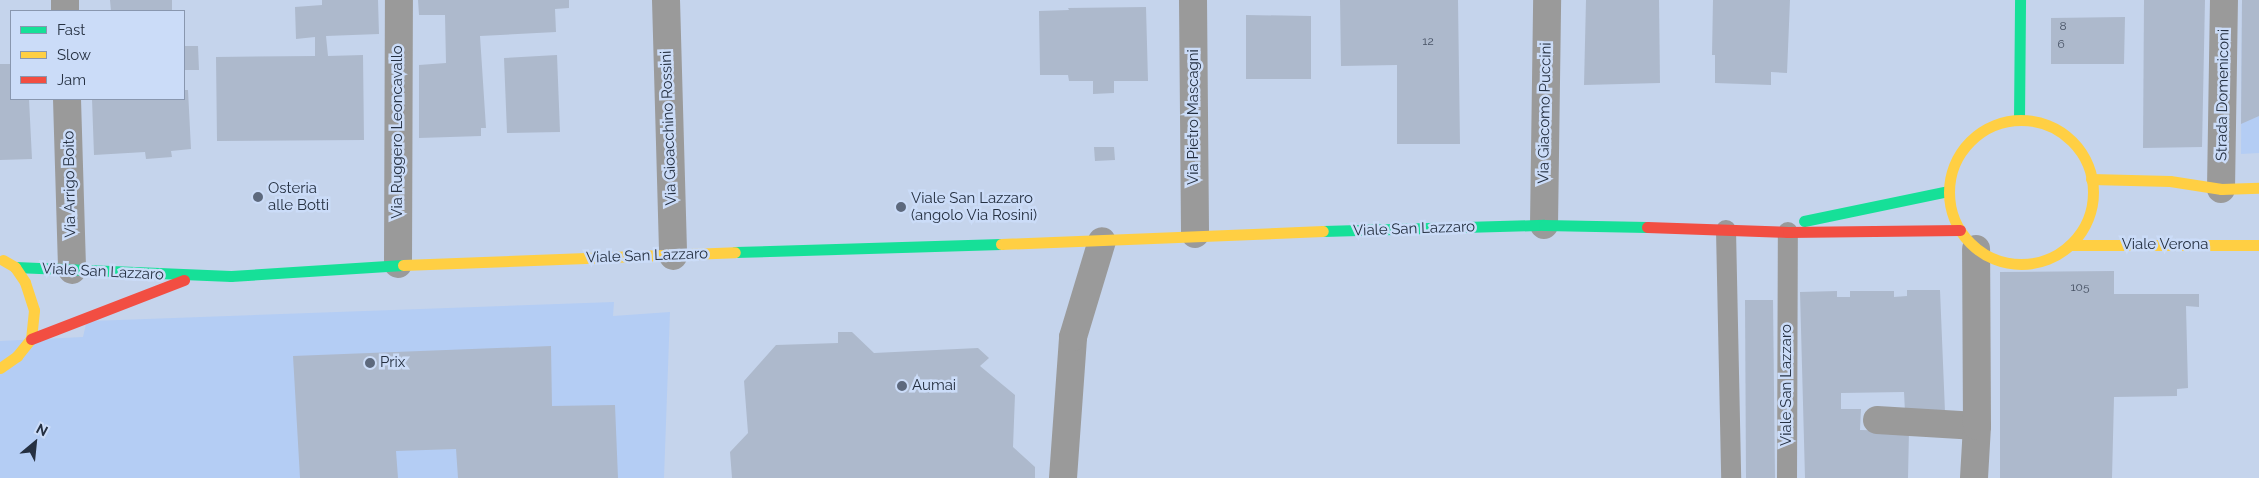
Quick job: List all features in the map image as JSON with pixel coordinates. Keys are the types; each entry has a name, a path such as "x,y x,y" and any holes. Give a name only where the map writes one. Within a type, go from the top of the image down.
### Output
{"main road":[{"path":"2019,120 2020,0"},
{"path":"2019,120 2049,126 2070,140 2085,161 2092,179 2090,211 2083,229 2071,245 2048,259 2031,264 2013,264 1993,259 1968,240 1950,206 1949,191 1956,161 1976,136 2004,122 2019,120"},
{"path":"2092,179 2170,181 2221,189 2259,188"},
{"name":"Viale San Lazzaro","path":"1779,231 1949,191"},
{"name":"Viale San Lazzaro","path":"15,267 192,276 398,264 1102,241 1195,234 1544,225 1779,231 1968,240"},
{"name":"Viale Verona","path":"2071,245 2259,244"},
{"name":"Viale San Lazzaro","path":"0,258 15,267 25,282 34,310 31,338"},
{"name":"Viale San Lazzaro","path":"0,368 17,356 31,338 192,276"}],"street":[{"name":"Via Ruggero Leoncavallo","path":"398,264 399,0"},
{"name":"Via Gioacchino Rossini","path":"666,0 673,256"},
{"name":"Via Pietro Mascagni","path":"1193,0 1195,234"},
{"name":"Via Giacomo Puccini","path":"1544,225 1547,0"},
{"name":"Strada Domeniconi","path":"2221,189 2224,0"},
{"name":"Via Arrigo Boito","path":"67,100 72,270"},
{"path":"1968,240 1977,426 1974,478"},
{"path":"1063,478 1073,337 1102,241"},
{"path":"1877,420 1977,426"}],"lane":[{"path":"1726,230 1731,478"},
{"name":"Viale San Lazzaro","path":"1779,231 1787,478"}],"shaded area":[{"path":"2242,0 2259,0 2259,153 2241,154"},
{"path":"614,302 613,316 670,312 664,478 0,478 0,341 83,337 86,324 91,321"}],"building":[{"path":"110,0 172,0 172,10 111,10"},
{"path":"322,0 378,0 379,34 326,36 328,56 363,55 364,140 217,141 216,57 315,56 315,37 296,39 295,7 322,5"},
{"path":"418,0 569,0 569,8 555,9 556,32 480,36 486,128 481,128 481,136 419,138 419,65 446,63 445,15 419,15"},
{"path":"1340,0 1458,0 1460,144 1397,144 1397,65 1341,66"},
{"path":"1586,0 1659,0 1660,83 1584,85"},
{"path":"1713,0 1790,0 1787,73 1771,72 1771,85 1715,83 1715,55 1712,55"},
{"path":"2144,0 2205,0 2202,147 2143,148"},
{"path":"2242,0 2259,0 2259,116 2241,124"},
{"path":"1146,7 1148,81 1114,81 1114,93 1093,94 1093,81 1069,81 1068,75 1040,75 1039,11 1069,10 1068,8"},
{"path":"1246,15 1311,16 1311,79 1246,79"},
{"path":"2125,17 2124,64 2051,64 2051,18"},
{"path":"185,46 198,46 199,70 185,70"},
{"path":"557,55 560,132 507,133 504,58"},
{"path":"0,64 10,64 10,100 29,100 32,159 0,160"},
{"path":"185,90 188,90 191,149 171,151 172,157 146,159 145,152 94,155 92,100 185,100"},
{"path":"1094,147 1114,147 1115,160 1095,161"},
{"path":"2114,271 2114,294 2199,294 2199,307 2186,306 2188,388 2177,389 2177,396 2114,397 2112,478 2000,478 2000,272"},
{"path":"1907,290 1940,290 1945,412 1905,412 1904,392 1841,393 1841,409 1861,409 1860,430 1909,431 1908,478 1805,478 1800,292 1837,291 1837,297 1850,297 1850,291 1894,291 1894,297 1907,296"},
{"path":"1745,300 1773,300 1775,478 1746,478"},
{"path":"838,332 852,332 874,353 978,348 989,358 980,366 1015,395 1013,447 1035,467 1035,478 732,478 730,452 748,433 744,381 776,345 838,343"},
{"path":"551,346 552,406 615,405 618,478 458,478 456,449 396,451 398,478 300,478 293,356"}],"traffic: fast":[{"path":"2019,120 2020,0"},
{"path":"1804,221 1949,191"},
{"path":"1323,231 1544,225 1647,227"},
{"path":"735,252 1001,244"},
{"path":"15,267 231,276 403,265"}],"traffic: slow":[{"path":"2021,120 2048,126 2061,132 2072,141 2081,152 2087,165 2093,192 2087,219 2081,232 2072,243 2061,252 2048,258 2021,264 1994,258 1981,252 1970,243 1961,232 1955,219 1949,192 1955,165 1961,152 1970,141 1981,132 1994,126 2021,120"},
{"path":"2091,179 2170,181 2221,189 2259,188"},
{"path":"1001,244 1323,231"},
{"path":"2071,245 2259,245"},
{"path":"403,265 735,252"},
{"path":"0,368 17,356 31,339 34,310 25,282 15,267 3,260"}],"traffic: jam":[{"path":"1647,227 1788,232 1960,230"},
{"path":"31,339 184,280"}],"place":[{"name":"Osteria alle Botti","path":"258,197"},
{"name":"Viale San Lazzaro (angolo Via Rosini)","path":"901,207"},
{"name":"Prix","path":"370,363"},
{"name":"Aumai","path":"902,386"}]}
